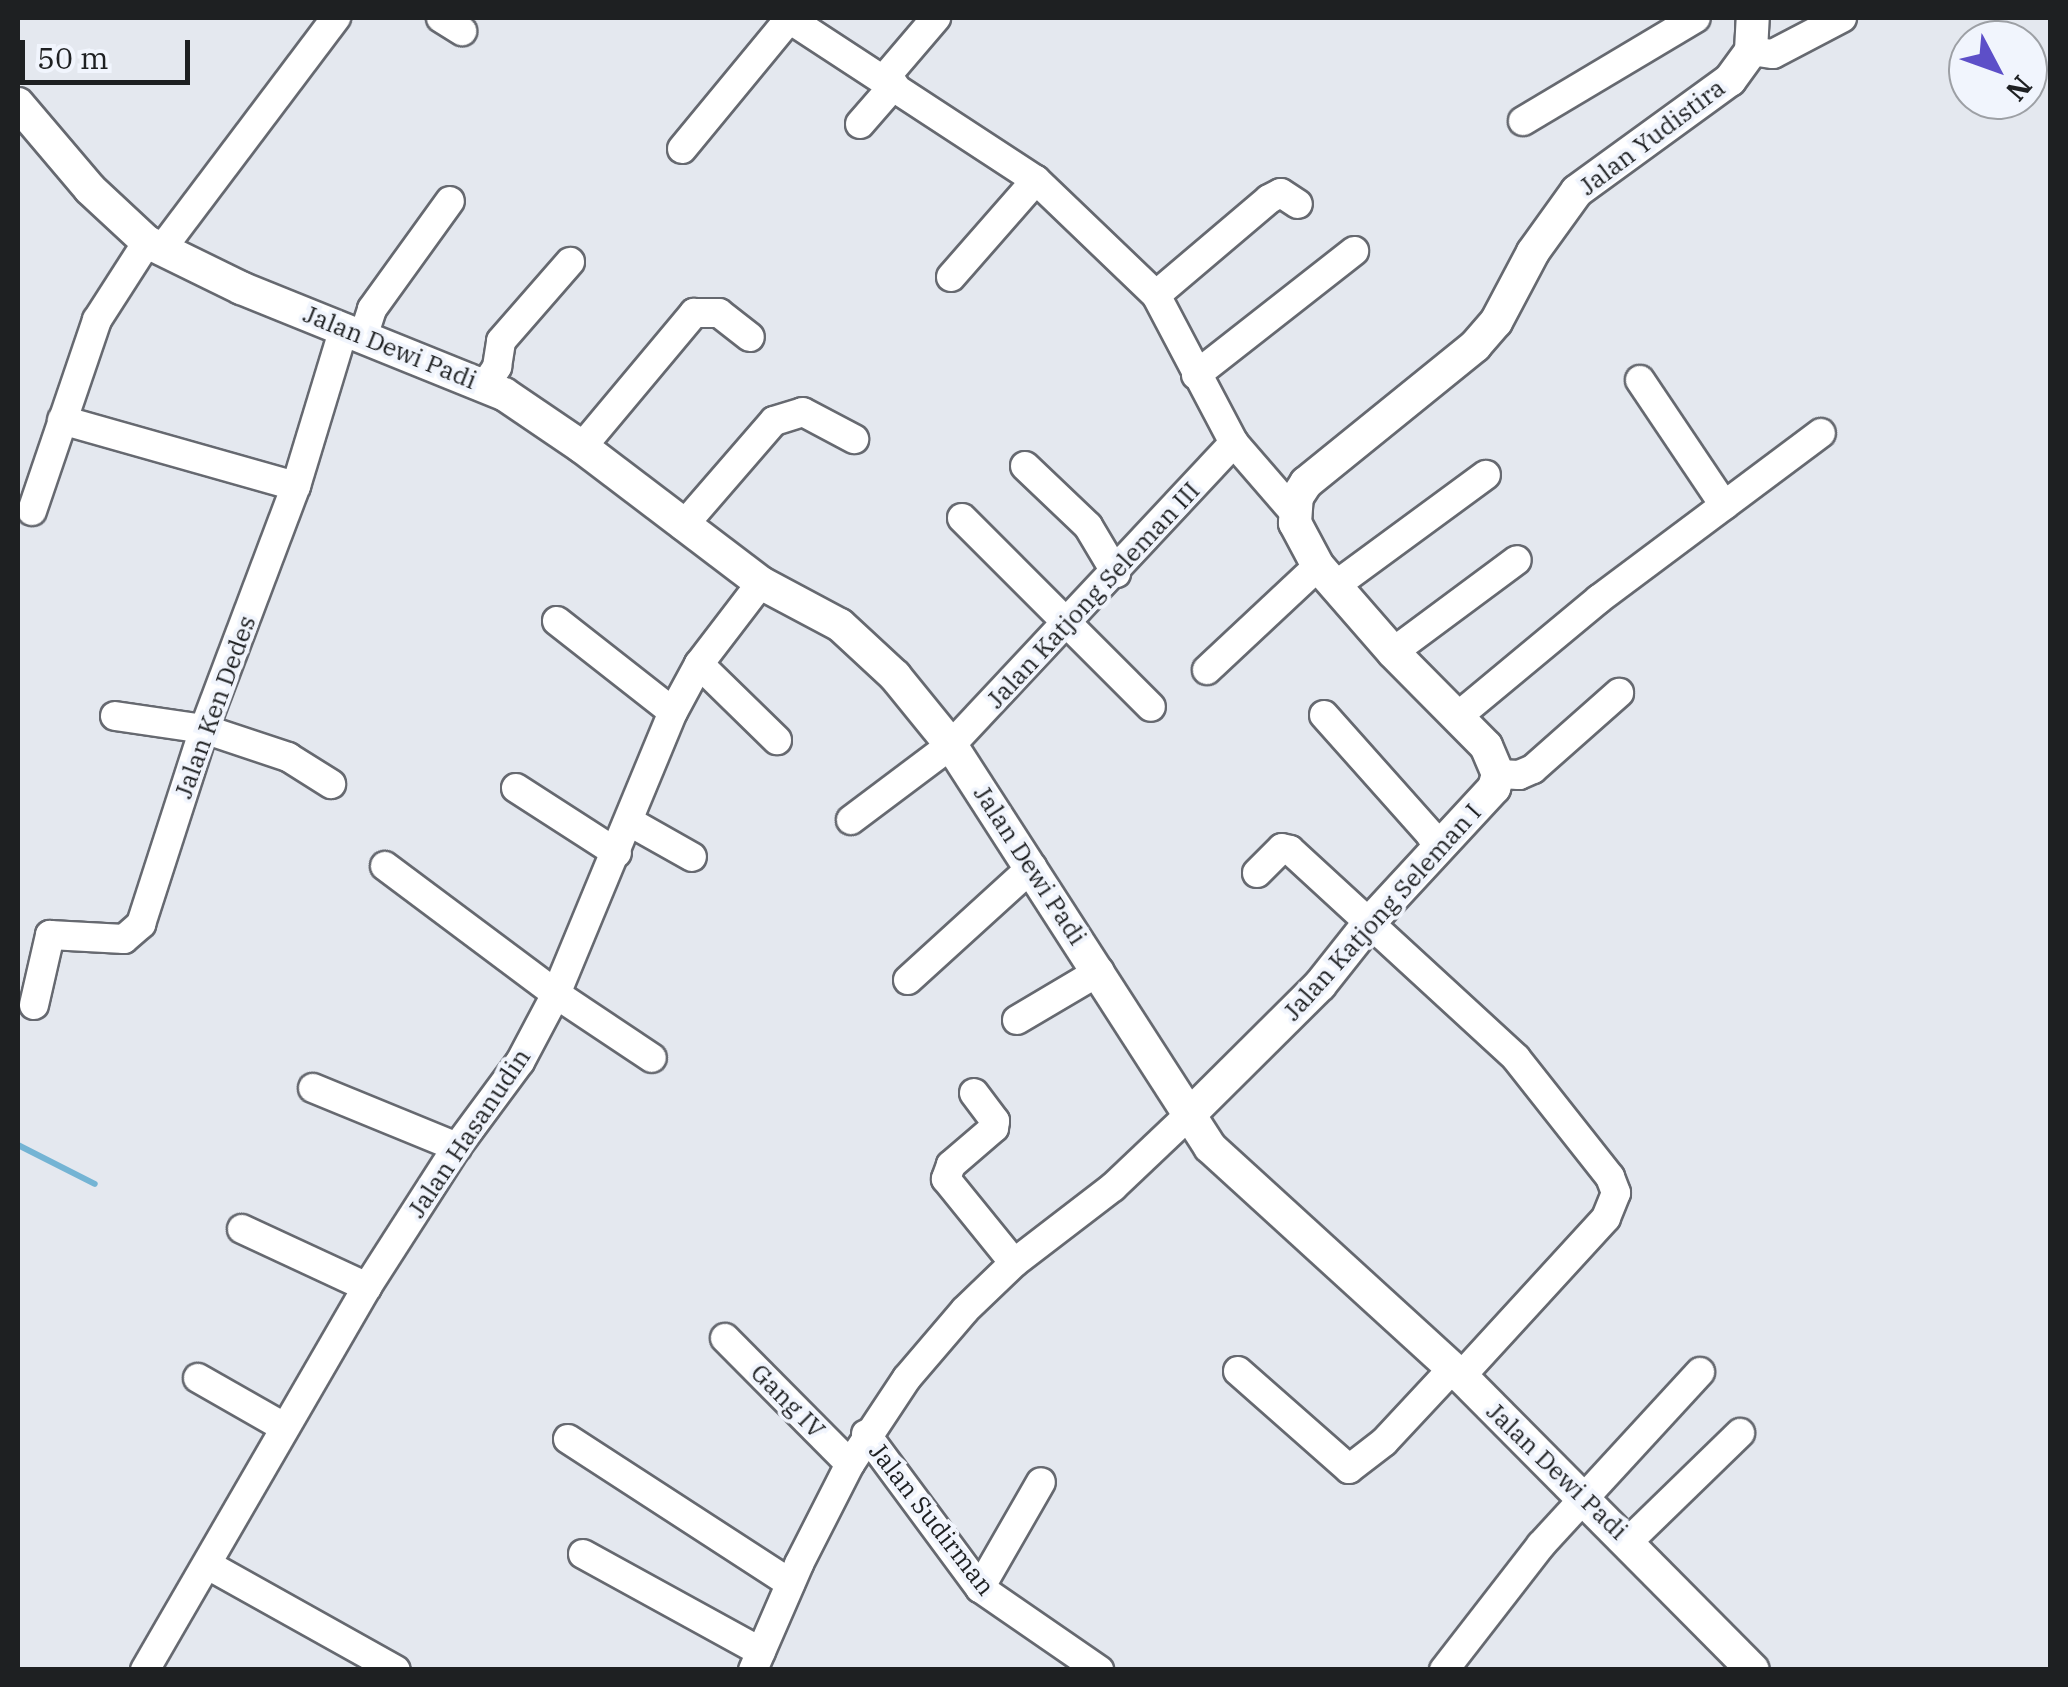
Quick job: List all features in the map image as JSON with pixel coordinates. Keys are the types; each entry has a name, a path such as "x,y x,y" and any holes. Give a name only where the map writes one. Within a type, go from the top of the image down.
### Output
{"street":[{"path":"32,512 97,320 336,18"},
{"path":"682,150 788,18 1036,180 1156,295 1234,443 1293,511 1300,534 1327,575 1393,652 1486,746 1498,774 1519,775 1533,769 1620,693"},
{"path":"860,124 936,18"},
{"path":"1523,121 1696,18"},
{"path":"1753,18 1751,50 1773,54 1842,18"},
{"name":"Jalan Yudistira","path":"1293,511 1306,483 1475,346 1496,322 1533,252 1577,191 1730,80 1751,50"},
{"name":"Jalan Dewi Padi","path":"18,104 90,189 154,246 241,288 485,385 582,446 761,582 840,624 895,676 951,745 1210,1147 1457,1372 1753,1670"},
{"path":"950,276 1036,180"},
{"path":"1156,295 1269,199 1281,193 1298,204"},
{"name":"Jalan Ken Dedes","path":"34,1005 50,934 124,940 140,924 204,730 354,331 450,200"},
{"path":"1196,374 1354,252"},
{"path":"485,385 497,367 501,340 570,262"},
{"path":"582,446 694,313 719,314 750,337"},
{"path":"1640,380 1724,505"},
{"path":"683,526 774,420 803,412 854,439"},
{"path":"62,420 296,486"},
{"path":"1457,717 1599,599 1821,433"},
{"name":"Jalan Katjong Seleman III","path":"851,820 951,745 1069,624 1234,443"},
{"path":"1025,466 1088,526 1116,573"},
{"path":"1208,670 1327,575 1486,475"},
{"path":"962,518 1151,707"},
{"path":"1393,652 1517,560"},
{"name":"Jalan Hasanudin","path":"146,1670 367,1286 458,1147 520,1062 556,994 618,853 672,712 699,664 761,582"},
{"path":"557,621 672,712"},
{"path":"699,664 778,740"},
{"path":"115,716 204,730 288,758 331,784"},
{"path":"1324,716 1430,834 1438,848"},
{"name":"Jalan Katjong Seleman I","path":"1189,1115 1310,997 1370,922 1494,788 1498,774"},
{"path":"516,788 618,853"},
{"path":"630,822 692,858"},
{"path":"1238,1371 1350,1469 1457,1372 1606,1218 1616,1194 1610,1177 1516,1058 1290,850 1282,848 1257,874"},
{"path":"385,866 556,994 652,1058"},
{"path":"908,980 1032,867"},
{"path":"1017,1020 1100,971"},
{"path":"313,1088 458,1147"},
{"path":"974,1094 996,1121 994,1128 950,1166 946,1179 1014,1263"},
{"path":"583,1554 757,1661 790,1583 866,1434 965,1310 1014,1263 1112,1187 1189,1115"},
{"path":"242,1229 367,1286"},
{"name":"Gang IV","path":"725,1338 850,1464"},
{"path":"1444,1670 1584,1498 1700,1372"},
{"path":"198,1378 284,1426"},
{"path":"1628,1540 1740,1432"},
{"name":"Jalan Sudirman","path":"866,1434 980,1588 1098,1670"},
{"path":"568,1439 790,1583"},
{"path":"980,1588 1040,1482"},
{"path":"208,1565 363,1662 396,1670"}],"waterway":[{"path":"18,1145 95,1184"}]}
